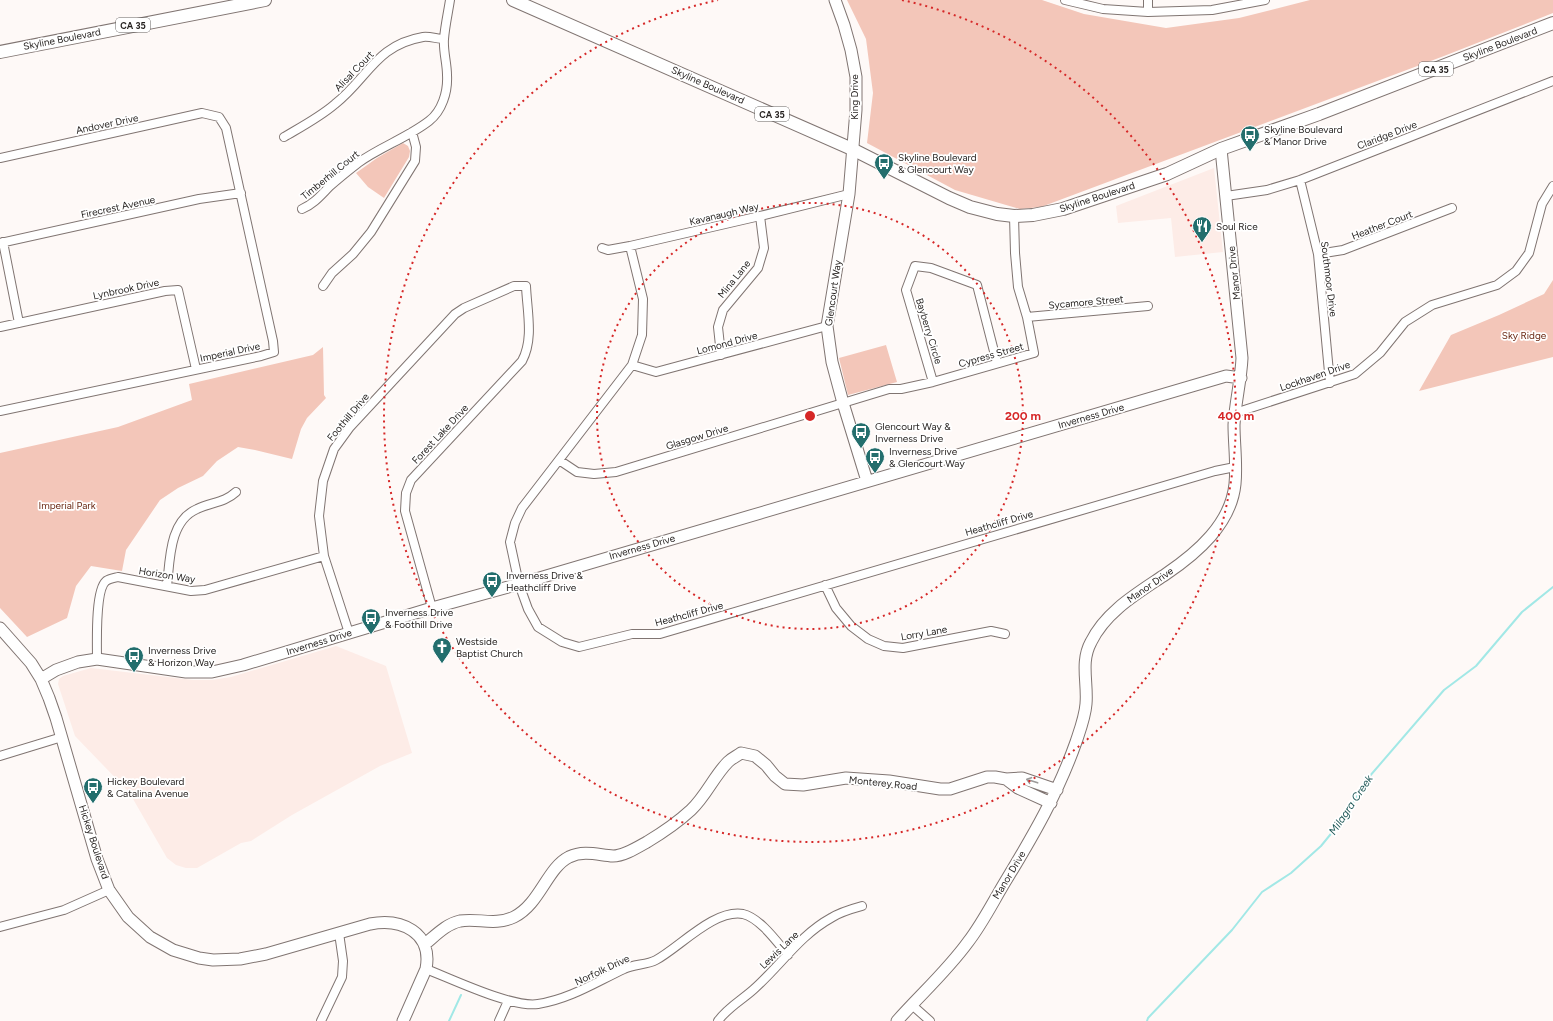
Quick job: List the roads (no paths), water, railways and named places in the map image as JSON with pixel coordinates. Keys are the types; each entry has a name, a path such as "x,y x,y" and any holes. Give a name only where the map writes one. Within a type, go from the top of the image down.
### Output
{"main road":[{"name":"Skyline Boulevard","path":"0,52 265,0"},
{"name":"Skyline Boulevard","path":"513,0 852,149 949,198 970,207 997,214 1014,216 1048,213 1080,205 1167,174 1221,149 1319,114 1553,23"}],"street":[{"name":"Timberhill Court","path":"302,209 312,205 331,185 359,162 430,121 441,106 446,90 447,75 444,56 444,39 450,0"},
{"name":"King Drive","path":"835,0 844,25 856,77 856,110 852,149"},
{"path":"1065,0 1103,9 1148,12 1212,10 1265,0"},
{"path":"1148,0 1148,12"},
{"name":"Alisal Court","path":"284,137 336,104 359,81 375,61 395,46 424,37 444,39"},
{"name":"Claridge Drive","path":"1226,196 1267,190 1300,180 1553,81"},
{"name":"Andover Drive","path":"0,158 202,113 219,117"},
{"name":"Imperial Drive","path":"0,411 274,352 273,341 226,128 219,117"},
{"path":"324,286 332,273 353,254 371,232 415,161 416,147 412,132"},
{"name":"Glencourt Way","path":"852,149 849,194 827,326 832,362 867,481"},
{"name":"Manor Drive","path":"897,1021 969,941 1034,834 1051,803 1084,719 1086,704 1085,662 1090,643 1103,624 1124,603 1190,556 1219,526 1225,517 1234,494 1235,414 1241,378 1242,358 1221,149"},
{"name":"Southmoor Drive","path":"1300,180 1318,254 1330,383"},
{"name":"Lockhaven Drive","path":"1235,414 1355,374 1380,353 1405,322 1432,305 1497,285 1516,271 1528,253 1542,204 1553,186"},
{"name":"Firecrest Avenue","path":"1,242 199,199 241,193"},
{"name":"Kavanaugh Way","path":"602,248 608,250 630,246 849,194"},
{"name":"Heather Court","path":"1318,254 1343,250 1452,208"},
{"name":"Mina Lane","path":"721,355 718,327 722,310 758,268 764,248 760,216"},
{"name":"Cypress Street","path":"843,403 889,389 901,389 933,382 1034,353 1027,317 1018,287 1014,216"},
{"path":"1,242 19,323"},
{"name":"Heathcliff Drive","path":"630,246 643,299 642,335 632,365 522,508 514,523 510,542 520,584 528,609 538,627 562,642 579,647 632,634 660,634 1215,471 1235,467"},
{"name":"Bayberry Circle","path":"933,382 906,290 915,266 931,268 977,285 997,363"},
{"name":"Foothill Drive","path":"349,633 324,556 320,516 323,481 334,449 350,427 455,314 464,308 514,286 526,286"},
{"name":"Forest Lake Drive","path":"432,608 405,511 406,494 411,480 516,367 527,352 529,340 526,286"},
{"name":"Lynbrook Drive","path":"0,327 165,291 178,290 196,369"},
{"name":"Sycamore Street","path":"1027,317 1148,306"},
{"name":"Lomond Drive","path":"632,365 656,372 827,326"},
{"name":"Inverness Drive","path":"41,679 56,670 78,662 97,659 186,672 212,672 243,665 432,608 520,584 1226,376 1241,378"},
{"name":"Glasgow Drive","path":"559,460 577,472 594,474 616,472 843,403"},
{"path":"167,586 175,532 185,516 196,509 229,499 236,492"},
{"name":"Horizon Way","path":"97,659 98,613 101,588 106,581 118,577 191,591 205,590 324,556"},
{"name":"Lorry Lane","path":"825,585 836,608 851,626 868,639 884,646 903,648 991,631 1006,634"},
{"name":"Hickey Boulevard","path":"0,628 19,648 41,679 52,704 97,859 109,890 128,917 150,937 173,950 199,958 226,960 254,957 370,924 389,922 407,927 414,932 424,944"},
{"path":"0,756 62,738"},
{"name":"Monterey Road","path":"424,944 446,926 460,921 496,922 513,917 528,907 557,867 568,858 581,853 615,856 648,842 692,810 729,761 741,753 755,756 785,784 803,785 846,778 889,781 940,789 950,789 986,777 1022,778 1057,790"},
{"path":"1006,778 1018,788 1051,803"},
{"path":"0,927 64,910 109,890"},
{"name":"Lewis Lane","path":"718,1021 723,1014 754,989 816,928 831,918 862,906"},
{"name":"Norfolk Drive","path":"426,969 508,1001 536,1004 574,994 626,968 656,960 710,922 728,915 743,914 758,922 788,955"},
{"path":"321,1021 342,976 343,961 339,933"},
{"path":"403,1021 426,969 427,961 424,944"},
{"path":"499,1021 508,1001"},
{"path":"912,1004 930,1021"}],"waterway":[{"name":"Milagra Creek","path":"1147,1021 1148,1018 1232,930 1262,892 1291,873 1321,846 1343,819 1369,777 1444,690 1476,666 1522,612 1553,587"},
{"path":"449,1021 461,995"}],"place":[{"name":"Skyline Boulevard & Manor Drive","path":"1250,152"},
{"name":"Skyline Boulevard & Glencourt Way","path":"884,180"},
{"name":"Soul Rice","path":"1202,243"},
{"name":"Glencourt Way & Inverness Drive","path":"861,449"},
{"name":"Inverness Drive & Glencourt Way","path":"875,474"},
{"name":"Inverness Drive & Heathcliff Drive","path":"492,598"},
{"name":"Inverness Drive & Foothill Drive","path":"371,635"},
{"name":"Westside Baptist Church","path":"442,664"},
{"name":"Inverness Drive & Horizon Way","path":"134,673"},
{"name":"Hickey Boulevard & Catalina Avenue","path":"93,804"}],"park label":[{"name":"Sky Ridge","path":"1524,335"},
{"name":"Imperial Park","path":"67,505"}]}
